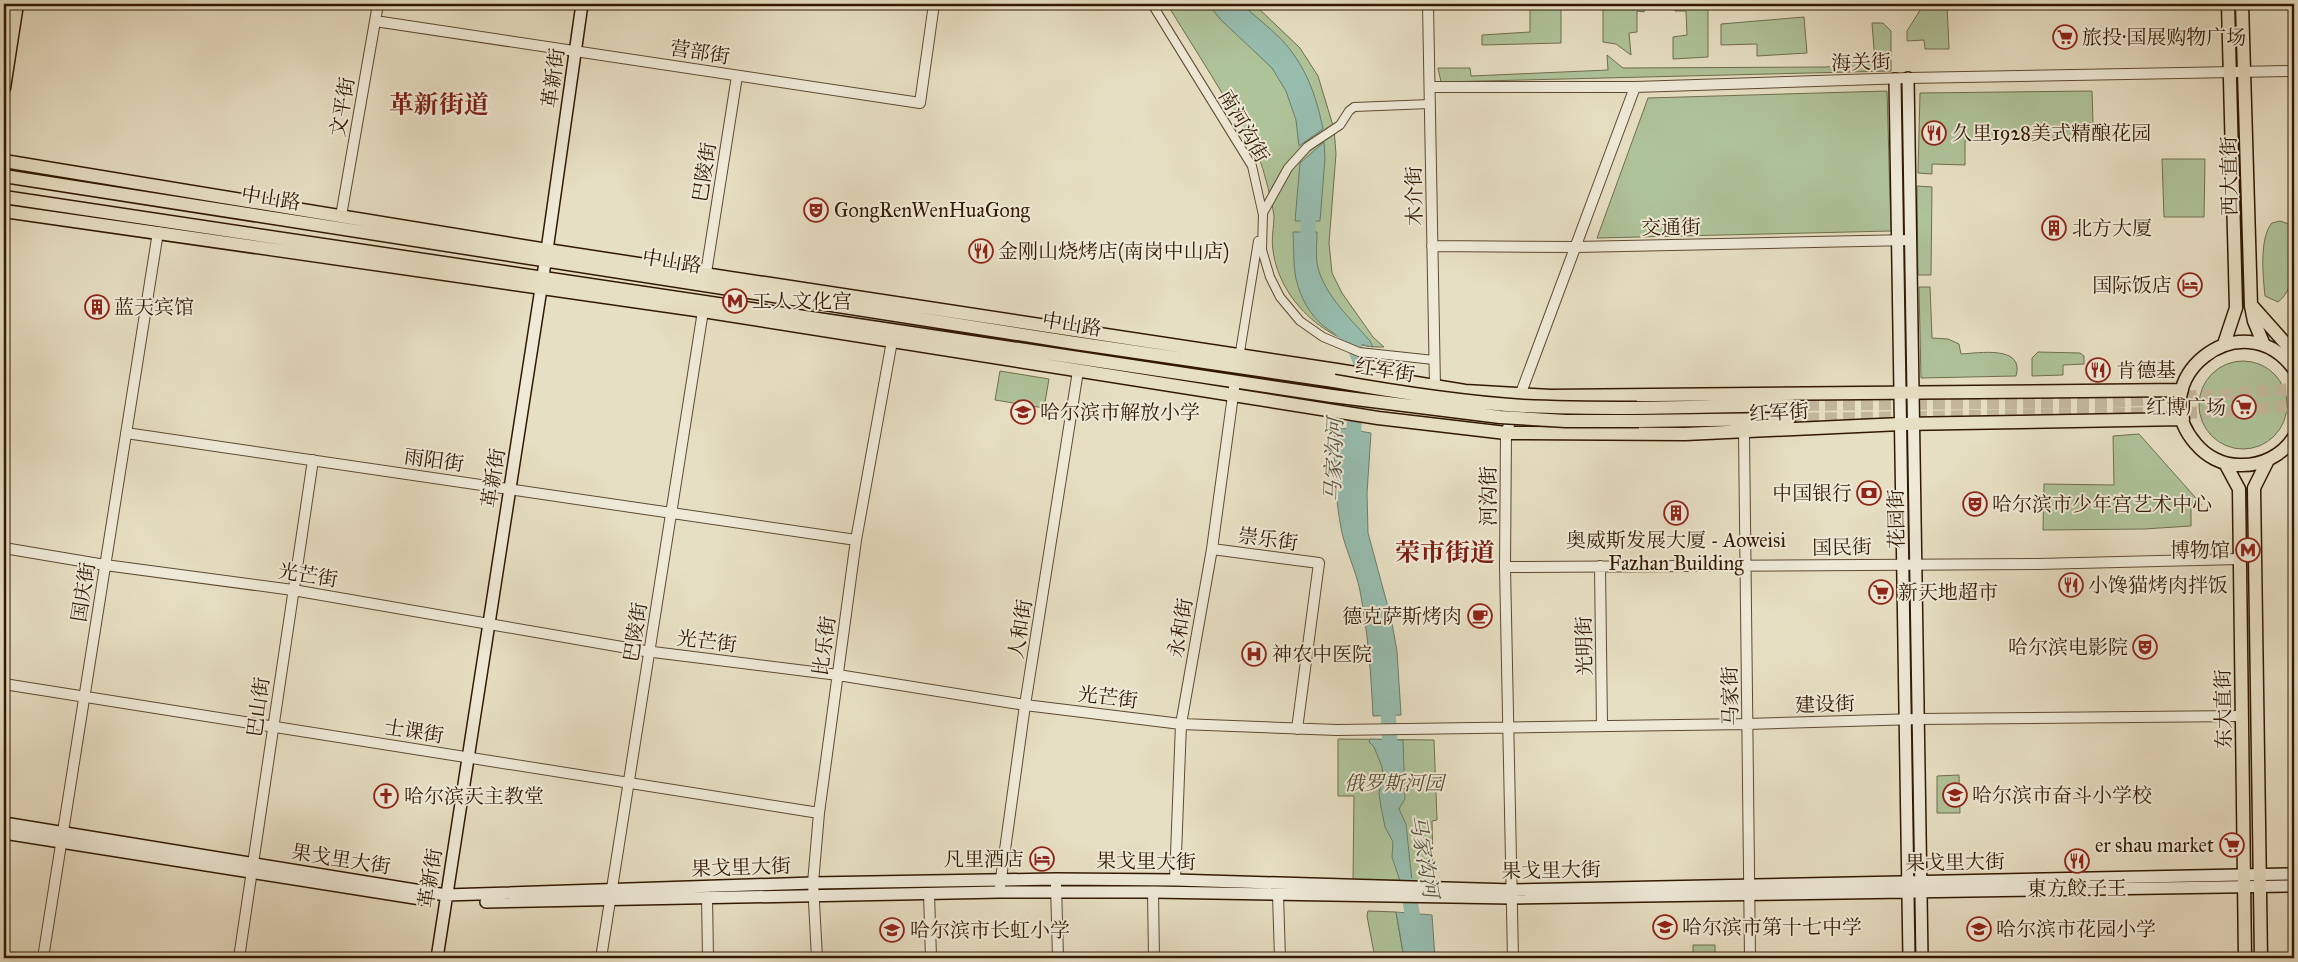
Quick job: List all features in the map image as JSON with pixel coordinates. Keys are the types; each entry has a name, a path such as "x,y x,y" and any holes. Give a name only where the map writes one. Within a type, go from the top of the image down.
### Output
{"main road":[{"path":"4,26 7,4"},
{"path":"4,88 17,4"},
{"name":"革新街","path":"437,958 546,255 582,4"},
{"name":"西大直街","path":"2224,344 2236,308 2228,4"},
{"name":"西大直街","path":"2242,4 2251,306 2256,326 2264,345"},
{"name":"花园街","path":"1906,393 1910,240 1908,78"},
{"name":"花园街","path":"1895,79 1898,240 1916,564 1922,958"},
{"path":"4,161 341,216 546,255 706,273 1238,361"},
{"name":"中山路","path":"4,176 546,255 827,305 1336,375"},
{"name":"中山路","path":"4,197 1234,389 1332,396"},
{"path":"4,211 541,282 703,311 1078,371 1234,389"},
{"path":"2251,306 2294,354"},
{"path":"2294,369 2284,357 2264,345 2244,342 2224,344 2205,354 2197,362 2185,380 2180,408 2182,419 2189,434 2200,449 2225,463 2250,465 2268,460 2281,452 2294,437"},
{"name":"红军街","path":"1336,375 1510,405 1637,408 1789,405"},
{"name":"红军街","path":"1382,384 1520,395 2182,390"},
{"name":"红军街","path":"1234,389 1327,410 1506,433 1685,434 1907,424 2182,419"},
{"name":"红军街","path":"1332,396 1380,403 1546,420 1789,419"},
{"path":"1380,403 1427,422"},
{"path":"1664,420 1685,434"},
{"name":"花园街","path":"1907,424 1903,564 1909,958"},
{"name":"东大直街","path":"2261,958 2254,488 2268,460"},
{"name":"东大直街","path":"2225,463 2239,489 2245,958"},
{"name":"果戈里大街","path":"4,823 62,837 446,899 814,889 1056,879 1174,880 1356,891 1512,894 2244,881 2261,881 2294,886"},
{"name":"果戈里大街","path":"4,833 62,837"},
{"name":"果戈里大街","path":"2261,881 2294,874"},
{"name":"果戈里大街","path":"611,894 707,897 814,889 929,892 1153,892 1278,895 1356,891"}],"street":[{"name":"文平街","path":"341,216 378,4"},
{"name":"营部街","path":"375,21 920,103 934,4"},
{"name":"南河沟街","path":"1152,4 1252,166 1263,213 1238,361"},
{"name":"木介街","path":"1428,4 1435,387"},
{"name":"海关街","path":"1430,86 1635,87 1908,78 2294,71"},
{"name":"巴陵街","path":"706,273 737,76"},
{"name":"河沟街","path":"1513,958 1505,567 1506,433 1635,87"},
{"path":"1430,104 1354,107 1334,129 1307,147 1288,168 1263,213 1262,250 1270,277 1280,297 1300,321 1323,337 1359,352 1434,360"},
{"name":"国庆街","path":"43,958 158,232"},
{"name":"交通街","path":"1432,246 1576,247 1910,240"},
{"name":"巴陵街","path":"601,958 703,311"},
{"name":"比乐街","path":"817,958 814,889 819,813 856,540 892,341"},
{"name":"人和街","path":"1000,892 1000,880 1026,705 1078,371"},
{"name":"永和街","path":"1174,880 1181,724 1212,549 1234,389"},
{"name":"马家街","path":"1744,432 1750,958"},
{"name":"雨阳街","path":"126,433 856,540"},
{"name":"巴山街","path":"239,958 313,460"},
{"name":"光芒街","path":"4,548 105,565 293,590 650,652 838,675 1026,705 1181,724 1337,730 1410,729"},
{"name":"崇乐街","path":"1212,549 1319,563 1297,729"},
{"name":"国民街","path":"1505,567 2038,564 2239,559"},
{"name":"光明街","path":"1600,566 1602,726"},
{"name":"士课街","path":"4,684 819,813"},
{"name":"建设街","path":"1410,729 1747,724 1905,719 2241,716"},
{"path":"1056,879 1058,958"},
{"path":"929,892 931,958"},
{"path":"1153,892 1154,958"},
{"path":"1278,895 1280,958"},
{"path":"707,897 708,958"}],"green space":[{"path":"1167,4 1254,4 1300,48 1318,76 1334,129 1336,154 1329,243 1332,273 1342,293 1373,337 1384,347 1365,346 1346,340 1328,331 1311,319 1297,304 1286,287 1277,269 1273,250 1274,216 1260,161 1244,129"},
{"path":"1924,4 1947,4 1949,49 1925,49 1924,40 1907,41 1907,31"},
{"path":"1708,5 1708,57 1673,59 1673,37 1687,35 1686,11 1675,11 1675,6"},
{"path":"1603,7 1645,7 1644,12 1637,11 1637,32 1629,33 1631,55 1616,44 1603,42"},
{"path":"1561,8 1561,43 1482,45 1482,35 1530,32 1530,9"},
{"path":"1804,17 1807,53 1757,56 1757,44 1721,45 1721,24"},
{"path":"1872,23 1883,23 1891,31 1891,71 1441,82 1438,68 1470,68 1471,76 1608,70 1607,55 1623,68 1826,67 1875,62"},
{"path":"1887,91 1891,231 1597,238 1648,98"},
{"path":"2092,91 2093,123 2082,123 2077,137 1965,141 1965,165 1932,164 1932,174 1918,173 1920,93"},
{"path":"2162,159 2205,159 2204,217 2164,217"},
{"path":"1917,186 1932,187 1931,275 1918,275"},
{"path":"2280,221 2294,226 2294,268 2289,287 2278,302 2265,296 2263,258 2265,238 2268,230 2272,223"},
{"path":"1919,287 1930,287 1932,338 1948,339 1959,344 1961,354 1989,352 2007,355 2014,359 2017,366 2016,376 1921,378"},
{"path":"2038,352 2080,353 2084,356 2084,364 2063,365 2063,375 2032,376 2032,358"},
{"path":"2243,361 2260,364 2268,368 2280,380 2284,388 2287,405 2284,422 2280,430 2268,442 2260,446 2243,449 2226,446 2218,442 2206,430 2202,422 2199,405 2202,388 2206,380 2218,368 2226,364"},
{"path":"1000,371 1049,379 1044,408 995,400"},
{"path":"2139,434 2202,505 2191,505 2191,526 2144,529 2043,530 2044,484 2114,485 2113,436"},
{"name":"俄罗斯河园","path":"1338,739 1434,740 1437,820 1432,821 1433,865 1436,865 1435,874 1425,881 1353,880 1354,796 1338,796"},
{"path":"1959,775 1960,813 1937,813 1937,776"},
{"path":"1368,911 1396,912 1404,958 1375,958 1367,916"},
{"path":"1693,945 1715,945 1715,958 1693,958"}],"water":[{"path":"1208,4 1242,4 1280,38 1303,69 1317,104 1323,129 1299,146 1296,120 1286,91 1272,68 1221,20"},
{"path":"1324,142 1325,158 1320,221 1295,221 1300,163"},
{"path":"1293,232 1317,232 1317,259 1322,279 1333,298 1373,347 1359,344 1334,333 1314,317 1307,306 1296,279"},
{"path":"1335,427 1371,433 1367,493 1368,533 1391,618 1397,651 1401,715 1373,716 1369,654 1363,607 1342,533 1336,494 1334,467"},
{"path":"1370,739 1403,740 1405,799 1399,809 1406,824 1412,881 1400,881 1392,857 1393,842 1385,827 1379,793 1383,775 1382,767 1374,747 1369,742"},
{"path":"1396,912 1432,915 1435,958 1404,958"}],"waterway":[{"name":"马家沟河","path":"1307,251 1309,202"},
{"name":"马家沟河","path":"1339,327 1352,341 1363,368 1354,426 1353,449"},
{"name":"马家沟河","path":"1387,695 1391,759"},
{"name":"马家沟河","path":"1407,884 1420,958"}],"tunnel":[{"path":"1789,405 2111,402 2294,389"},
{"path":"1789,419 2223,412 2294,405"}],"place":[{"name":"旅投·国展购物广场","path":"2065,37"},
{"name":"久里1928美式精酿花园","path":"1934,133"},
{"name":"GongRenWenHuaGong","path":"816,210"},
{"name":"北方大厦","path":"2054,228"},
{"name":"金刚山烧烤店(南岗中山店)","path":"981,251"},
{"name":"国际饭店","path":"2190,285"},
{"name":"工人文化宫","path":"735,301"},
{"name":"蓝天宾馆","path":"97,307"},
{"name":"肯德基","path":"2098,370"},
{"name":"红博广场","path":"2244,407"},
{"name":"哈尔滨市解放小学","path":"1023,412"},
{"name":"中国银行","path":"1869,493"},
{"name":"哈尔滨市少年宫艺术中心","path":"1975,504"},
{"name":"奥威斯发展大厦 - Aoweisi Fazhan Building","path":"1676,513"},
{"name":"博物馆","path":"2248,550"},
{"name":"小馋猫烤肉拌饭","path":"2071,585"},
{"name":"新天地超市","path":"1881,592"},
{"name":"德克萨斯烤肉","path":"1480,616"},
{"name":"哈尔滨电影院","path":"2145,647"},
{"name":"神农中医院","path":"1254,654"},
{"name":"哈尔滨市奋斗小学校","path":"1955,795"},
{"name":"哈尔滨天主教堂","path":"386,796"},
{"name":"er shau market","path":"2232,845"},
{"name":"凡里酒店","path":"1042,859"},
{"name":"東方餃子王","path":"2077,861"},
{"name":"哈尔滨市第十七中学","path":"1665,927"},
{"name":"哈尔滨市花园小学","path":"1979,929"},
{"name":"哈尔滨市长虹小学","path":"892,930"}],"district":[{"name":"革新街道","path":"439,104"},
{"name":"荣市街道","path":"1445,552"}]}
